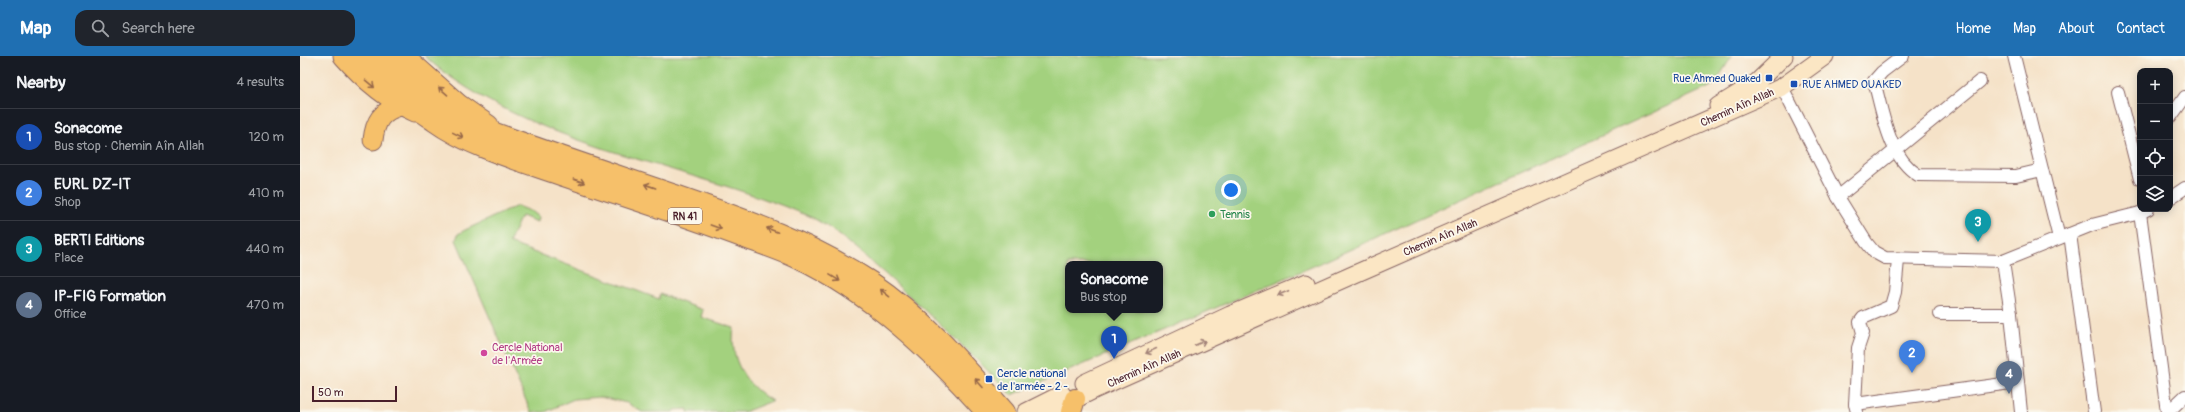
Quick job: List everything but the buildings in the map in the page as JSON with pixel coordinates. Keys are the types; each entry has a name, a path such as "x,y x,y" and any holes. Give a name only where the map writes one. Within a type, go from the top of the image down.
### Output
{"highway":[{"name":"RN 41","path":"364,56 378,72 433,121 455,134 509,158 719,228 795,257 815,267 878,306 914,336 986,412"},
{"name":"RN 41","path":"383,56 408,80 448,110 479,127 729,214 802,242 833,259 872,283 935,334 1005,412"}],"main road":[{"path":"343,56 365,80 400,106 433,121"},
{"path":"405,56 459,104 509,138"},
{"name":"Chemin Aîn Allah","path":"1026,412 1102,374 1230,315 1608,156 1723,103 1757,82 1784,56"},
{"name":"Chemin Aîn Allah","path":"1050,412 1073,406 1350,276 1782,87 1826,56"},
{"path":"1772,68 1782,87"},
{"path":"373,140 378,120 388,111 400,106"}],"street":[{"path":"1903,56 1882,72 1874,81 1895,152 1908,168 1918,175 2016,176 2042,170"},
{"path":"2014,56 2042,170 2065,236 2094,412"},
{"path":"1838,197 1895,152 1980,81"},
{"path":"1782,87 1838,197 1870,248 1885,258 1898,260 2003,261 2092,225 2140,212"},
{"path":"2118,92 2139,176"},
{"path":"2173,114 2185,97"},
{"path":"2173,196 2185,188"},
{"path":"2144,212 2168,412"},
{"path":"1898,260 1895,292 1891,306 1863,318 1860,322 1863,333 1858,348 1856,408 2018,382"},
{"path":"2003,261 2011,314 2021,412"},
{"path":"1940,314 2011,314"},
{"path":"2168,412 2185,396"}],"green space":[{"path":"424,56 1732,56 1714,85 1316,265 1012,395 949,333 884,273 837,233 816,220 758,197 608,150 558,132 510,112 465,87"},
{"path":"517,206 532,212 538,217 537,222 521,216 509,243 659,299 660,294 703,310 701,317 734,328 734,350 741,370 762,395 772,401 744,412 688,412 688,409 675,410 674,412 642,412 627,403 600,397 574,399 545,412 531,412 456,240 458,234 465,230"}],"place":[{"name":"Rue Ahmed Ouaked","path":"1769,78"},
{"name":"RUE AHMED OUAKED","path":"1794,84"},
{"name":"Tennis","path":"1212,214"},
{"name":"BERTI Editions","path":"1978,242"},
{"name":"Cercle National de l'Armée","path":"484,353"},
{"name":"Sonacome","path":"1114,359"},
{"name":"EURL DZ-IT","path":"1912,373"},
{"name":"Cercle national de l'armée - 2 -","path":"989,379"},
{"name":"IP-FIG Formation","path":"2009,394"}]}
